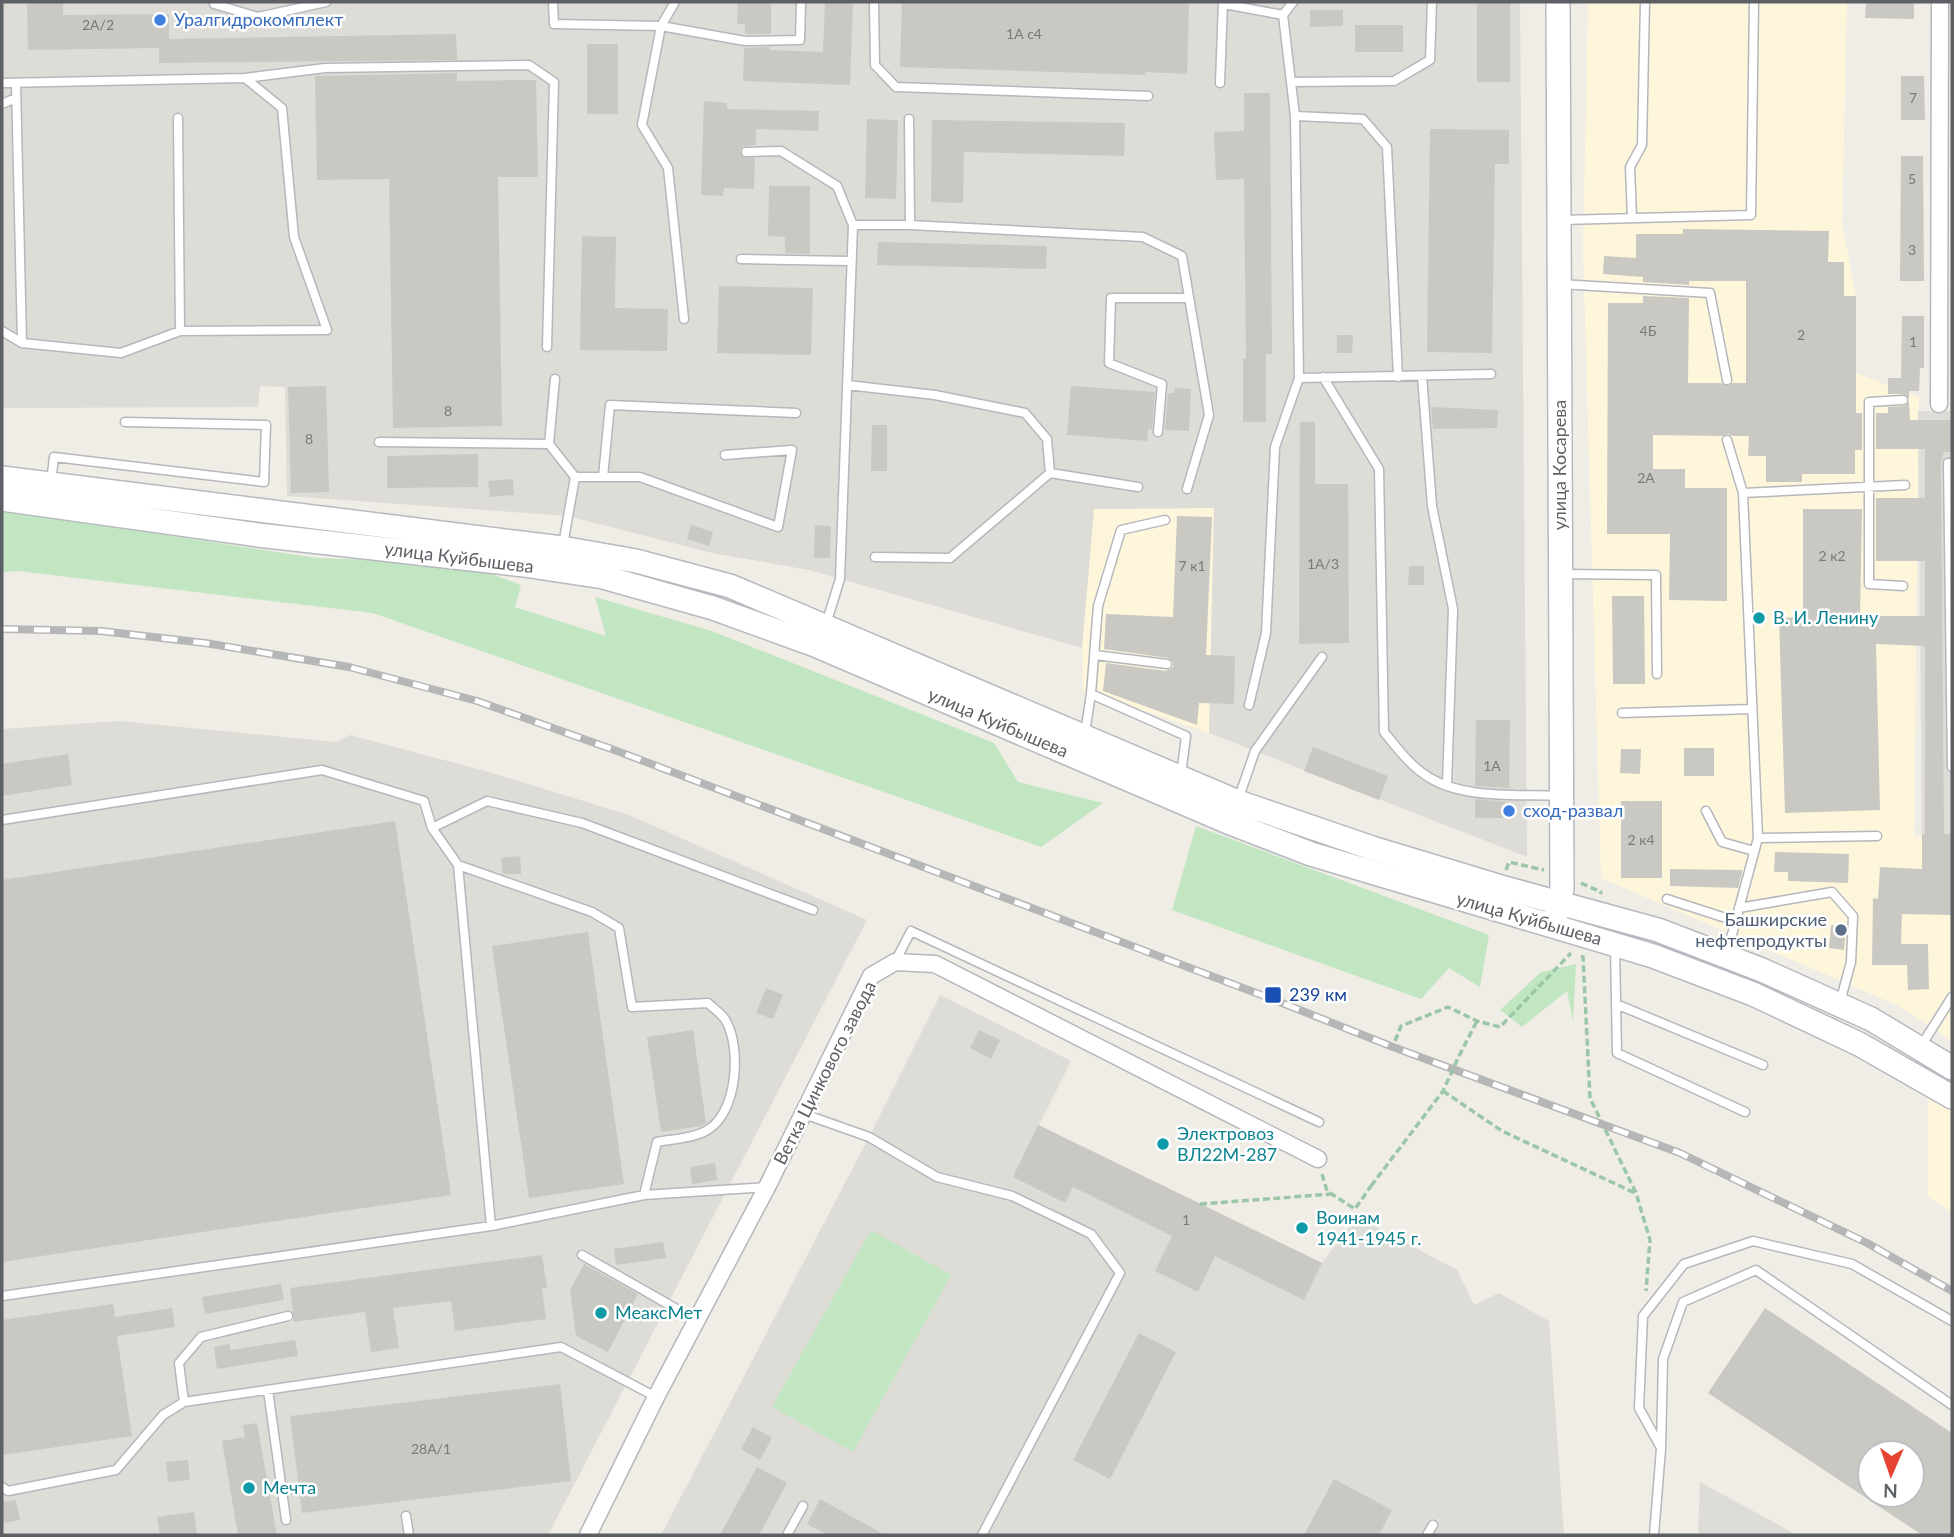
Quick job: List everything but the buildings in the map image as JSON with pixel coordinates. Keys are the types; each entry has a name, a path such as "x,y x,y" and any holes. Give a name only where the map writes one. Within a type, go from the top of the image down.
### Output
{"main road":[{"name":"улица Косарева","path":"1553,928 1562,889 1558,2"},
{"name":"улица Куйбышева","path":"2,478 51,484 83,499 258,536 524,565 603,577 820,636 1084,737 1238,802 1371,848 1559,904 1658,930 1726,956 1871,1019 1952,1068"},
{"name":"улица Куйбышева","path":"2,499 83,499 562,548 636,561 730,586 820,636 1215,816 1311,854 1553,928 1615,944 1754,995 1859,1044 1952,1097"}],"street":[{"path":"1940,2 1946,42 1946,404"},
{"path":"895,961 935,964 1318,1159"},
{"name":"Ветка Цинкового завода","path":"588,1535 872,976 895,961"}],"lane":[{"path":"214,2 258,17 326,2"},
{"path":"554,2 554,24 661,26 745,41 800,40 801,2"},
{"path":"675,2 661,26 642,125 668,167 684,319"},
{"path":"874,2 875,65 896,87 1148,96"},
{"path":"1249,705 1266,633 1275,447 1299,378 1295,116 1283,15 1293,2"},
{"path":"1291,82 1394,81 1430,60 1432,2"},
{"path":"1632,218 1630,167 1643,145 1645,2"},
{"path":"1559,220 1751,215 1754,2"},
{"path":"1220,83 1224,3 1283,15"},
{"path":"2,83 245,78 325,68 529,65 554,82 547,347"},
{"path":"2,331 22,343 121,353 180,331 327,330 294,237 282,108 245,78"},
{"path":"16,83 22,343"},
{"path":"2,104 16,98"},
{"path":"1295,116 1363,119 1387,147 1398,377"},
{"path":"177,118 180,331"},
{"path":"909,119 910,225"},
{"path":"746,152 780,150 837,187 853,225 840,579 820,636"},
{"path":"853,225 910,225 1143,237 1182,256 1209,415 1187,489"},
{"path":"741,258 850,261"},
{"path":"1559,284 1710,293 1727,380"},
{"path":"1158,432 1162,384 1109,363 1111,298 1189,298"},
{"path":"1299,378 1491,374"},
{"path":"1422,376 1432,506 1453,609 1447,785"},
{"path":"1323,377 1379,469 1384,732 1405,758 1431,779 1461,791 1561,796"},
{"path":"555,379 549,444 575,477 562,548"},
{"path":"847,385 935,395 1025,413 1047,439 1050,473"},
{"path":"1903,400 1869,402 1870,584 1903,586"},
{"path":"603,477 610,405 796,413"},
{"path":"51,484 54,457 264,482 266,425 125,422"},
{"path":"1726,956 1758,838 1743,493 1727,440"},
{"path":"379,442 549,444"},
{"path":"575,477 640,477 778,527 792,450 725,455"},
{"path":"1952,463 1948,463 1952,767"},
{"path":"875,557 950,558 1050,473 1138,487"},
{"path":"1743,493 1905,485"},
{"path":"1084,737 1091,694 1098,606 1121,530 1165,520"},
{"path":"1561,574 1656,575 1657,674"},
{"path":"1095,655 1167,664"},
{"path":"1238,802 1255,751 1322,657"},
{"path":"1091,694 1186,736 1181,778"},
{"path":"1622,713 1752,709"},
{"path":"2,820 322,770 424,800 432,828 458,865 491,1226"},
{"path":"432,828 487,801 582,823 813,910"},
{"path":"1706,811 1722,842 1754,851"},
{"path":"1758,838 1877,836"},
{"path":"458,865 592,912 619,928 632,1007 708,1003 727,1021 733,1044 734,1082 727,1108 710,1129 657,1142 644,1195"},
{"path":"1739,908 1832,892 1853,916 1851,962 1839,1005"},
{"path":"1667,899 1735,921"},
{"path":"895,961 911,931 1319,1122"},
{"path":"1615,944 1617,1053 1745,1112"},
{"path":"1920,1049 1952,997"},
{"path":"1616,1004 1763,1065"},
{"path":"804,1114 869,1137 937,1177 1012,1196 1091,1234 1120,1273 982,1535"},
{"path":"2,1296 491,1226 644,1195 767,1187"},
{"path":"1661,1449 1639,1408 1643,1316 1684,1264 1754,1241 1853,1264 1952,1321"},
{"path":"582,1255 696,1320"},
{"path":"1654,1535 1661,1449 1664,1359 1683,1302 1756,1270 1952,1405"},
{"path":"184,1402 178,1363 201,1337 288,1316"},
{"path":"2,1487 8,1491 116,1470 163,1415 184,1402 561,1348 656,1397"},
{"path":"268,1390 286,1520"},
{"path":"786,1535 803,1506"},
{"path":"406,1516 409,1535"},
{"path":"1427,1535 1433,1525"}],"path":[{"path":"1395,1041 1401,1026 1448,1007 1477,1021 1500,1027 1573,952 1583,957 1590,1098 1636,1194 1650,1240 1643,1316"},
{"path":"1327,1191 1354,1209 1443,1091 1477,1021"},
{"path":"1443,1091 1502,1130 1636,1194"},
{"path":"1200,1204 1332,1194"}],"shaded area":[{"path":"2,2 1520,2 1527,857 1209,733 1214,508 1094,509 1082,648 809,570 712,553 568,516 287,496 285,387 260,386 258,407 2,408"},
{"path":"1588,2 1847,2 1842,223 1856,296 1856,373 1919,397 1914,836 1952,843 1952,1041 1899,1006 1601,878 1583,248"},
{"path":"1918,411 1952,411 1952,834 1922,834"},
{"path":"1214,508 1209,733 1083,690 1082,648 1094,509"},
{"path":"119,721 336,742 350,735 489,772 629,815 867,920 548,1535 2,1535 2,729"},
{"path":"940,995 1071,1061 1039,1125 1322,1263 1357,1217 1457,1270 1474,1305 1499,1293 1549,1321 1564,1535 661,1535 869,1137"},
{"path":"1928,1094 1952,1108 1952,1212 1928,1197"},
{"path":"1700,1482 1797,1535 1698,1535"}],"green space":[{"path":"2,510 317,558 462,563 521,585 515,607 606,636 595,597 712,631 994,743 1018,782 1103,803 1041,847 373,613 18,571 2,572"},
{"path":"1196,826 1489,935 1480,987 1449,968 1421,999 1172,910"},
{"path":"1576,964 1573,1022 1567,991 1522,1027 1500,1010 1541,972"},
{"path":"871,1230 951,1275 853,1452 772,1407"}],"railway":[{"path":"2,629 101,631 205,643 349,667 477,701 617,751 1393,1047 1680,1153 1867,1243 1952,1291"}],"place":[{"name":"Уралгидрокомплект","path":"160,20"},
{"name":"В. И. Ленину","path":"1759,618"},
{"name":"сход-развал","path":"1509,811"},
{"name":"Башкирские нефтепродукты","path":"1841,930"},
{"name":"239 км","path":"1273,995"},
{"name":"Электровоз ВЛ22М-287","path":"1163,1144"},
{"name":"Воинам 1941-1945 г.","path":"1302,1228"},
{"name":"МеаксМет","path":"601,1313"},
{"name":"Мечта","path":"249,1488"}]}
